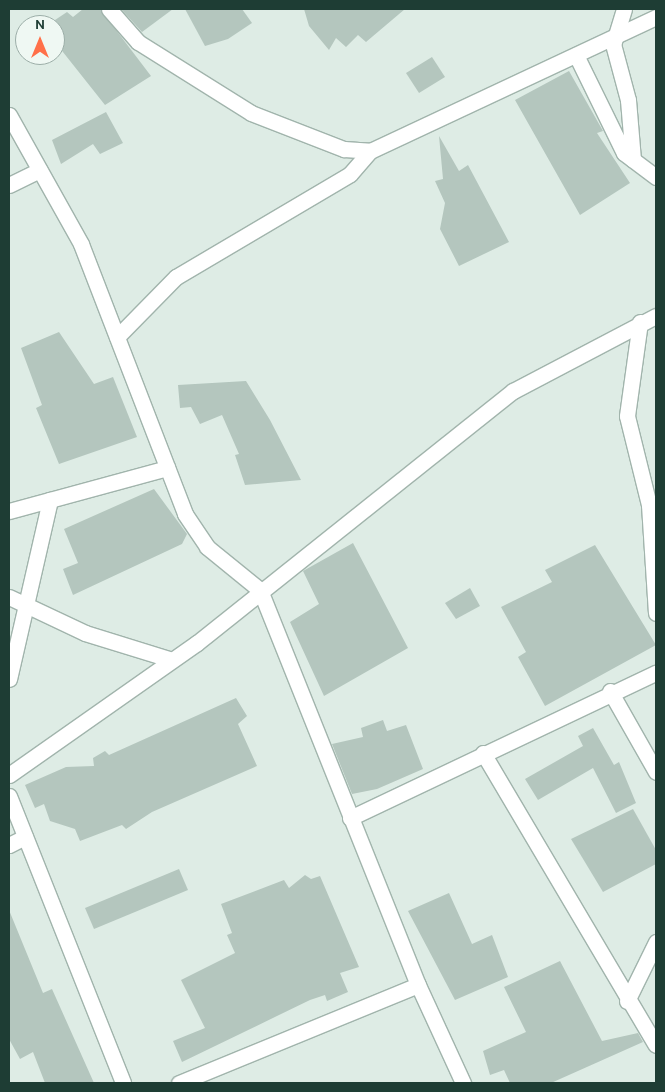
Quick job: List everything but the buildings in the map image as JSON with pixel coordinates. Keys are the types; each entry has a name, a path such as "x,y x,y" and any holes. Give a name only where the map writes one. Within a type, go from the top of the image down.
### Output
{"street":[{"path":"109,9 138,42 250,113 344,149 370,151"},
{"path":"624,9 613,44 628,100 633,160"},
{"path":"117,336 176,277 350,174 370,151 656,17"},
{"path":"576,54 624,153 656,175"},
{"path":"9,115 81,244 185,514 207,548 260,590 418,985 463,1083"},
{"path":"9,185 40,170"},
{"path":"9,775 172,660 513,391 640,322 656,316"},
{"path":"640,322 627,416 649,505 656,613"},
{"path":"9,511 167,468"},
{"path":"9,679 24,602 50,500"},
{"path":"9,597 24,602 85,633 172,660"},
{"path":"350,818 655,669"},
{"path":"610,691 656,772"},
{"path":"483,753 627,1001 656,1045"},
{"path":"9,796 123,1083"},
{"path":"9,845 25,837"},
{"path":"627,1001 656,942"},
{"path":"180,1083 418,985"}]}
